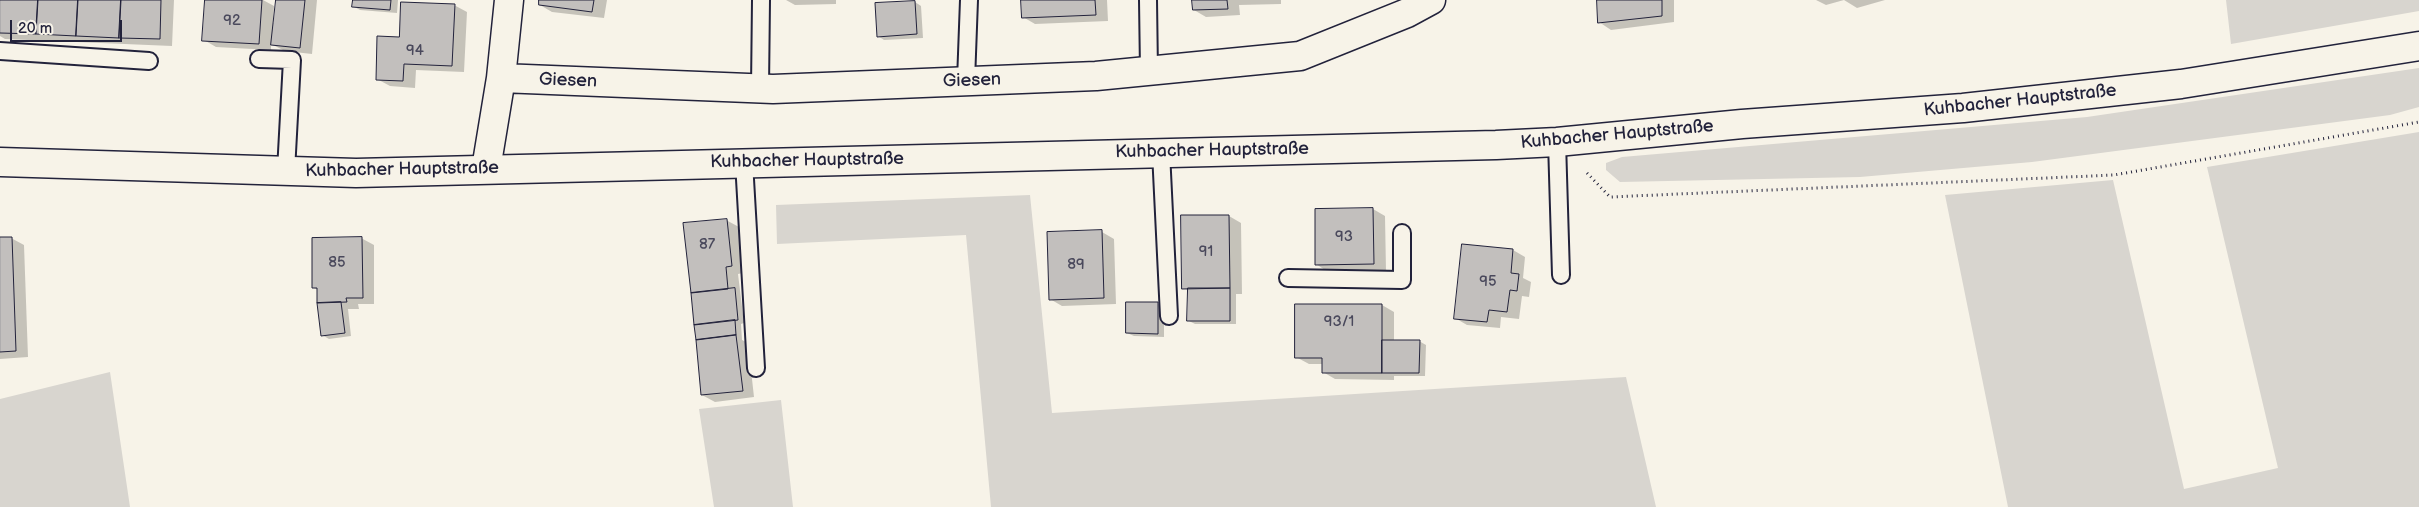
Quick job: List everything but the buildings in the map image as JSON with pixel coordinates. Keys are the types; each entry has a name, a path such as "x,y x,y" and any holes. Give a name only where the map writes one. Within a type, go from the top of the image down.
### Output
{"main road":[{"path":"486,169 501,78 509,0"},
{"name":"Giesen","path":"501,78 760,88 1096,76 1300,56 1407,13 1432,0"},
{"name":"Kuhbacher Hauptstraße","path":"0,162 356,173 1557,142 1742,124 1963,108 2181,84 2419,46"}],"lane":[{"path":"760,88 761,0"},
{"path":"966,81 969,0"},
{"path":"1148,0 1150,71"},
{"path":"0,52 149,61"},
{"path":"259,59 292,60 286,171"},
{"path":"1557,142 1561,275"},
{"path":"1161,152 1169,316"},
{"path":"744,162 756,368"},
{"path":"1288,278 1402,280 1402,233"}],"path":[{"path":"1557,142 1610,197 2114,175 2419,122"}],"shaded area":[{"path":"2226,0 2419,0 2419,11 2231,44"},
{"path":"2419,68 2419,107 2390,115 2032,162 1860,177 1620,182 1606,170 1606,163 1622,157 2087,117"},
{"path":"2419,132 2419,507 2008,507 1945,195 2113,180 2184,489 2278,468 2207,167"},
{"path":"1030,195 1052,413 1626,377 1656,507 991,507 966,235 777,244 776,205"},
{"path":"110,372 130,507 0,507 0,399"},
{"path":"781,400 793,507 714,507 699,409"}]}
